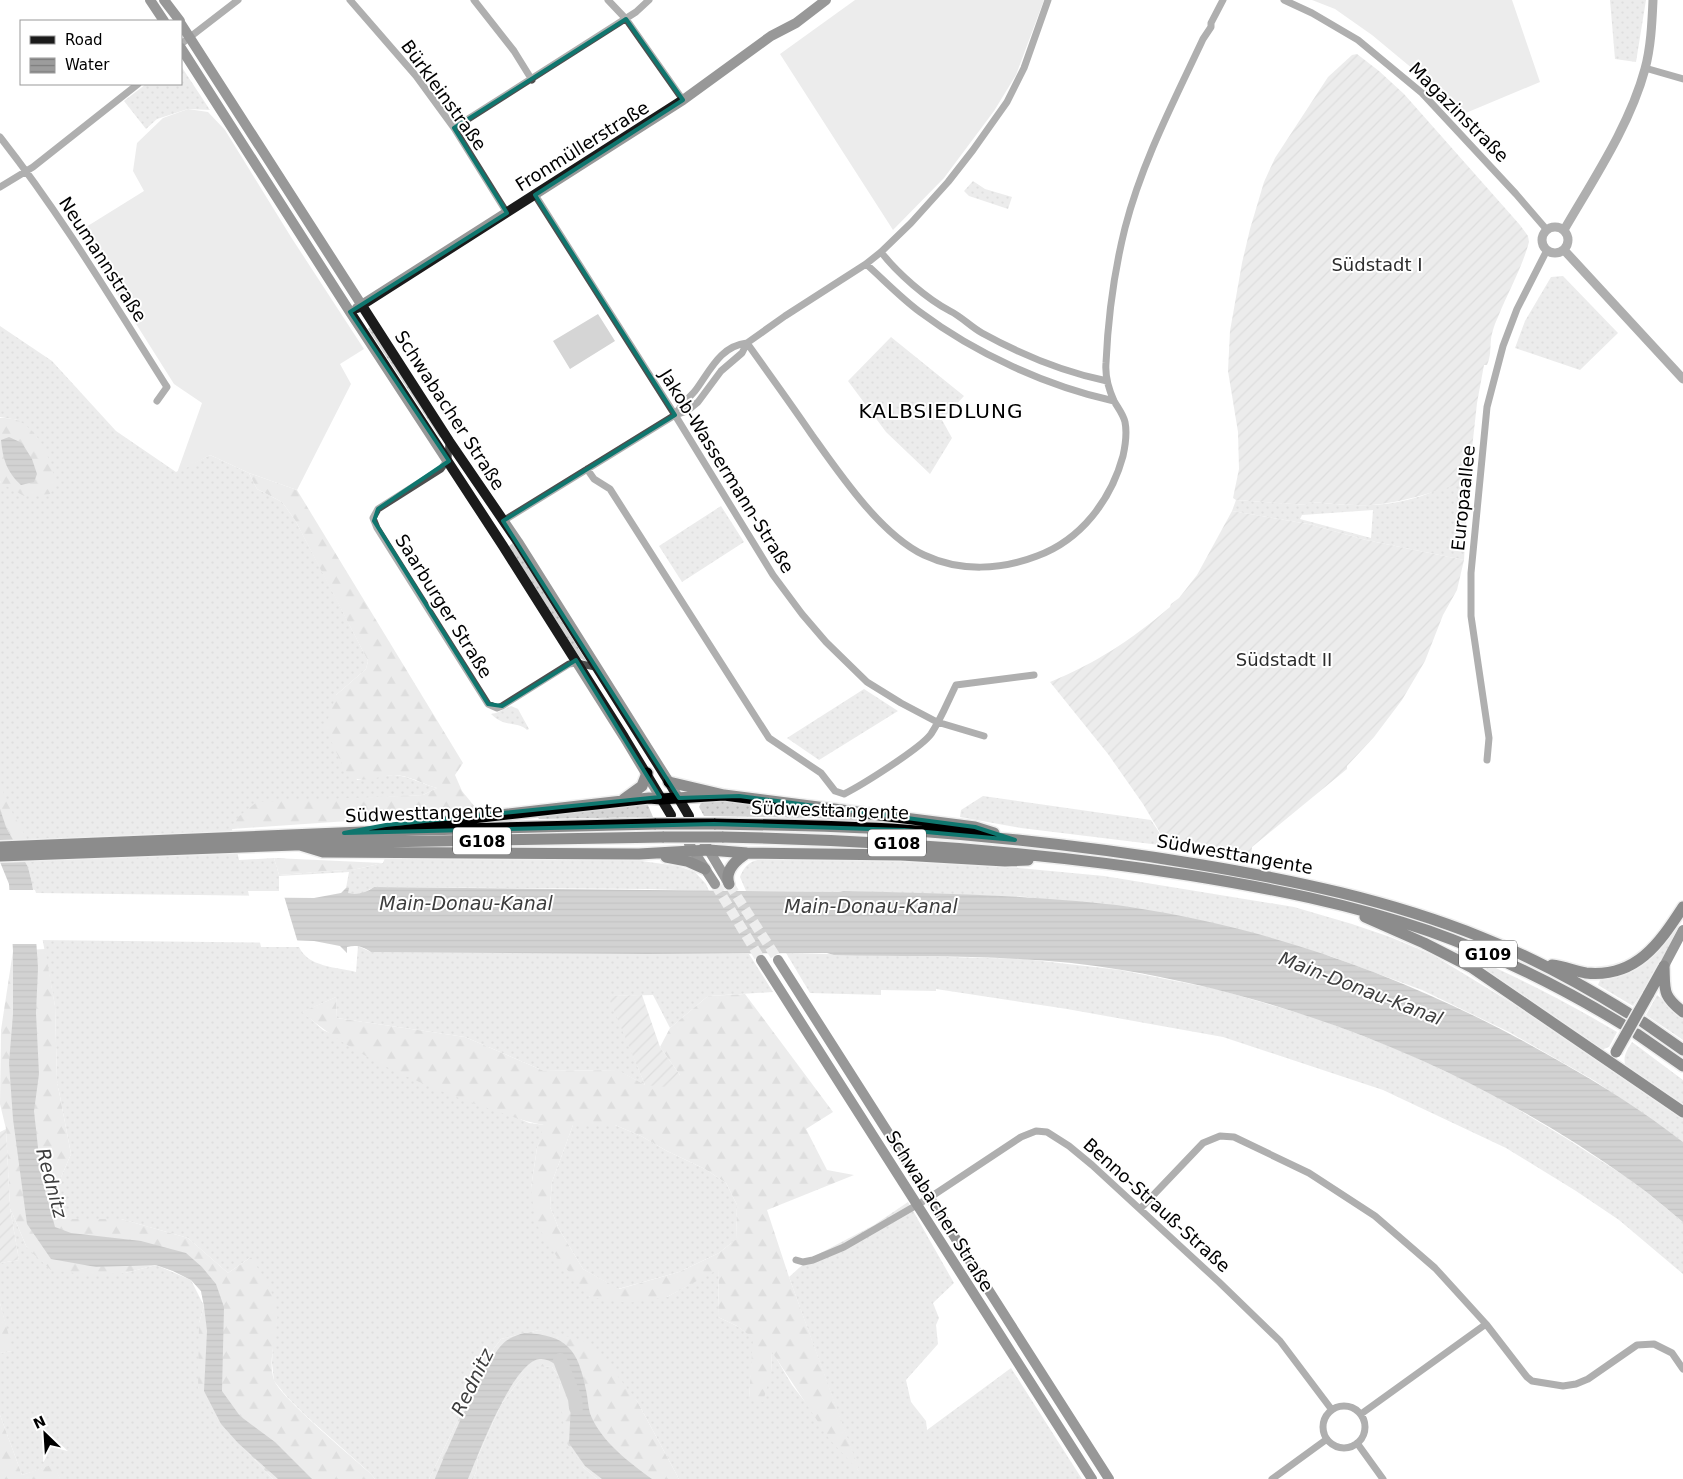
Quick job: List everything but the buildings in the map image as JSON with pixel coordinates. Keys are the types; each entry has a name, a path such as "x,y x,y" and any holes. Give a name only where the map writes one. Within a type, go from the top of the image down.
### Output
{"highway":[{"path":"620,801 642,786 647,773"},
{"path":"669,782 724,795 975,827 1015,840"},
{"path":"344,833 386,825 448,821 649,798 724,795"},
{"name":"Südwesttangente","path":"0,856 236,842 344,833 656,824 895,830 1015,840 1157,857 1304,884 1361,897 1421,915 1482,937 1576,982 1628,1013"},
{"name":"Südwesttangente","path":"0,847 236,842 300,845 722,837 900,843 1072,859 1227,882 1303,896 1427,930 1493,956 1553,985 1622,1024"},
{"path":"300,845 323,852 647,854 706,846 747,853 900,855 1006,861 1072,859"},
{"path":"729,884 728,876 731,867 747,853"},
{"path":"647,854 687,861 705,869"},
{"path":"1343,906 1382,926 1424,943 1471,968 1613,1057 1683,1112"},
{"path":"1539,963 1596,974 1628,967 1652,949 1683,907"},
{"path":"1613,1057 1664,966"},
{"path":"1664,966 1665,992 1672,1003 1683,1012"},
{"path":"1643,1022 1683,1050"},
{"path":"1637,1034 1683,1066"}],"main road":[{"path":"150,0 163,20"},
{"name":"Schwabacher Straße","path":"164,0 179,20"},
{"name":"Fronmüllerstraße","path":"350,312 683,100 771,36 796,23 826,0"},
{"name":"Schwabacher Straße","path":"182,25 503,522 689,816"},
{"name":"Schwabacher Straße","path":"182,48 350,312 448,459 647,773 671,816"},
{"path":"706,846 729,884"},
{"path":"691,847 715,884"},
{"path":"1664,966 1683,930"},
{"name":"Schwabacher Straße","path":"761,960 1092,1479"},
{"name":"Schwabacher Straße","path":"778,960 1109,1479"}],"street":[{"path":"182,45 238,0"},
{"name":"Bürkleinstraße","path":"350,0 408,66 454,128 507,213"},
{"path":"474,0 514,51 532,80"},
{"path":"608,0 626,19 683,100"},
{"path":"454,128 626,19 649,0"},
{"path":"503,522 675,415 687,411 698,402 721,371 742,353 747,343 866,264 881,252 911,223 948,182 1007,102 1024,68 1048,0"},
{"path":"747,343 837,470 892,534 922,554 954,566 992,567 1017,564 1048,552 1070,538 1091,518 1107,496 1123,454 1125,422 1114,401 1107,381 1106,365 1114,282 1125,227 1142,174 1163,124 1203,39 1212,28 1212,23 1224,0"},
{"name":"Magazinstraße","path":"1284,0 1312,13 1358,40 1422,93 1516,194 1546,230"},
{"path":"1564,230 1613,146 1634,100 1645,68 1654,0"},
{"path":"1645,68 1683,80"},
{"path":"0,188 27,171 137,85"},
{"name":"Neumannstraße","path":"0,137 27,171 81,249 167,387 158,401"},
{"name":"Jakob-Wassermann-Straße","path":"535,195 675,415 773,574 802,614 826,642 867,682 937,722 984,736"},
{"path":"1557,227 1564,230 1567,234 1568,242 1564,250 1556,254 1547,250 1542,243 1546,230 1557,227"},
{"name":"Europaallee","path":"1487,760 1489,738 1471,616 1472,565 1487,408 1502,346 1517,310 1547,250"},
{"path":"1564,250 1683,379"},
{"path":"881,252 901,275 937,303 980,332 1053,366 1107,381"},
{"path":"866,264 919,312 993,357 1044,381 1114,401"},
{"path":"675,415 682,403 693,393 718,359 737,344 747,343"},
{"path":"448,459 450,441"},
{"name":"Saarburger Straße","path":"448,459 441,469 378,509 373,518 382,536 488,704 497,708 502,706 569,664 577,663"},
{"path":"587,469 594,479 610,489 769,738 821,773 835,791 844,794 856,788 916,748 930,736 956,685 1034,675"},
{"path":"577,663 595,667"},
{"name":"Benno-Strauß-Straße","path":"929,1198 1014,1141 1036,1131 1047,1132 1069,1146 1140,1209 1280,1341 1332,1410"},
{"path":"1140,1209 1203,1143 1220,1136 1234,1137 1310,1173 1375,1216 1435,1268 1486,1324 1527,1378 1532,1381 1563,1386 1576,1384 1588,1379 1636,1345 1654,1344 1672,1353 1683,1369"},
{"path":"796,1260 803,1262 813,1260 844,1247 929,1198"},
{"path":"1361,1414 1486,1324"},
{"path":"1344,1406 1361,1414 1364,1420 1364,1433 1357,1444 1344,1448 1337,1447 1327,1439 1324,1433 1324,1420 1332,1410 1344,1406"},
{"path":"1272,1479 1327,1439"},
{"path":"1357,1444 1383,1479"}],"highlighted area":[{"path":"626,19 683,100 535,195 675,415 503,521 679,798 739,796 975,827 1015,840 904,830 714,824 344,833 386,825 660,797 576,660 502,706 488,704 374,521 378,509 449,461 350,312 507,213 454,128"}],"green space":[{"path":"855,0 1044,0 1016,75 994,111 944,178 893,230 780,54"},
{"path":"1312,0 1512,0 1540,82 1461,115 1425,79 1372,35 1335,9"},
{"path":"1610,0 1646,0 1636,62 1615,59"},
{"name":"Südstadt I","path":"1357,54 1404,94 1528,236 1529,242 1526,252 1495,325 1491,339 1489,359 1487,365 1484,365 1477,403 1469,476 1462,479 1462,483 1417,497 1383,504 1355,505 1308,502 1307,505 1236,500 1233,498 1239,469 1238,432 1228,371 1230,331 1250,229 1264,182 1275,158 1328,77 1352,55"},
{"path":"182,68 210,110 188,109 157,119 146,129 124,101 145,85 182,85"},
{"path":"188,109 208,112 225,130 291,237 364,349 340,364 351,384 297,490 249,473 210,455 177,473 202,403 174,384 78,232 144,191 133,171 137,143 163,118"},
{"path":"973,181 985,189 1012,197 1008,209 969,196 964,191"},
{"path":"1563,276 1618,333 1580,370 1515,348 1525,321 1551,277"},
{"path":"598,314 615,341 570,369 553,341"},
{"path":"0,326 52,361 116,431 176,472 210,455 249,473 257,489 282,502 295,520 368,661 366,669 336,695 357,780 394,775 406,777 437,788 423,795 348,799 232,829 239,860 274,858 279,875 357,869 383,863 385,858 634,860 678,866 695,872 706,884 709,891 374,887 363,893 349,894 348,888 346,888 349,872 279,876 279,891 248,891 261,947 299,947 309,959 323,965 356,972 358,946 371,952 749,954 773,992 708,996 670,1028 653,995 609,996 645,1085 617,1070 544,1071 465,1037 337,1018 336,997 303,1012 323,1030 529,1123 545,1125 537,1148 531,1188 590,1297 667,1297 719,1268 718,1317 737,1326 754,1338 749,1398 771,1372 772,1351 792,1385 859,1471 789,1277 809,1259 874,1225 908,1202 954,1283 933,1303 939,1318 936,1325 938,1344 906,1380 911,1402 926,1421 927,1430 1011,1368 1082,1479 679,1479 637,1401 555,1335 539,1330 501,1339 492,1351 429,1479 375,1479 305,1415 274,1381 272,1363 273,1339 277,1322 251,1257 228,1273 188,1238 121,1219 69,1219 56,1189 71,1154 57,1081 55,1006 28,867 6,827 0,826 0,481 1,483 18,420 0,417"},
{"path":"371,326 442,436 440,438 368,329"},
{"path":"891,337 964,396 942,420 952,438 930,474 886,432 848,381"},
{"path":"0,418 19,421 27,426 39,440 48,456 56,483 50,494 24,496 1,483"},
{"path":"249,473 297,490 463,763 455,775 462,791 479,812 232,829 238,817 257,802 423,795 437,788 398,775 365,779 354,778 344,768 325,728 336,695 366,669 368,661 295,520 282,502 257,489"},
{"path":"1469,476 1464,560 1366,540 1308,524 1232,511 1236,500 1307,505 1307,502 1354,505 1395,503 1433,492","holes":["1373,510 1371,538 1300,519 1302,515"]},
{"path":"721,506 744,542 682,582 659,546"},
{"name":"Südstadt II","path":"1232,511 1308,524 1366,540 1464,560 1457,590 1443,615 1425,661 1402,700 1374,737 1347,766 1347,769 1252,847 1251,860 1168,846 1143,804 1108,754 1050,682 1099,658 1142,630 1170,607 1197,575"},
{"path":"513,543 587,662 580,658 509,546"},
{"path":"864,689 898,711 819,760 787,738"},
{"path":"511,706 518,709 529,729 506,723 491,714"},
{"path":"0,783 7,803 27,839 13,840 9,832 2,812"},
{"path":"983,796 1151,820 1168,846 1021,828 960,817 961,810"},
{"path":"715,800 939,825 939,827 815,818 704,816 699,807 701,803"},
{"path":"647,803 653,817 539,819 538,817"},
{"path":"274,858 383,863 357,869 279,875"},
{"path":"767,858 953,863 1104,876 1294,907 1352,924 1433,955 1595,1056 1683,1117 1683,1142 1595,1081 1509,1032 1422,990 1330,956 1028,897 843,891 746,891 740,877 744,869 753,862"},
{"path":"1677,920 1681,922 1658,968 1633,1006 1598,985 1601,978 1616,975"},
{"path":"45,949 55,1006 57,1081 71,1154 56,1189 69,1219 121,1219 188,1238 228,1273 251,1257 270,1288 276,1305 277,1323 272,1359 274,1380 302,1413 375,1479 273,1479 221,1424 198,1392 199,1323 204,1306 201,1291 191,1280 156,1265 125,1273 92,1275 51,1270 27,1248 10,1208 6,1129 0,1104 1,1030 13,951"},
{"path":"1455,950 1538,988 1617,1032 1609,1047 1601,1050 1454,955"},
{"path":"786,953 1024,959 1120,970 1216,989 1316,1018 1402,1051 1487,1091 1634,1182 1683,1222 1683,1274 1619,1220 1506,1148 1383,1090 1223,1037 1067,1009 936,989 936,991 881,990 881,995 810,993"},
{"path":"745,994 833,1112 806,1129 827,1170 854,1175 767,1210 789,1277 860,1472 830,1440 772,1352 771,1372 763,1402 749,1398 753,1338 737,1326 718,1317 719,1269 667,1297 628,1303 590,1297 559,1260 535,1222 531,1188 537,1148 544,1125 519,1119 478,1105 408,1077 363,1055 322,1028 302,1012 336,997 337,1018 465,1037 544,1071 618,1070 645,1085 680,1075 660,1047 670,1028 708,996","holes":["573,1125 615,1125 641,1136 705,1169 726,1183 737,1205 736,1239 719,1253 679,1272 619,1289 583,1269 559,1229 550,1207 552,1182"]},
{"path":"642,995 660,1047 680,1075 667,1087 645,1085 608,996"},
{"path":"1657,995 1683,1016 1683,1040 1646,1015"},
{"path":"1632,1042 1683,1080 1683,1107 1626,1067 1625,1057"},
{"path":"573,1125 615,1125 641,1136 705,1169 726,1183 737,1205 736,1239 719,1253 679,1272 618,1289 583,1269 559,1229 550,1207 552,1182"},
{"path":"6,1129 10,1208 19,1260 0,1263 0,1132"},
{"path":"10,1208 27,1248 125,1273 156,1265 191,1280 204,1306 199,1323 221,1424 273,1479 60,1479 53,1465 22,1475 0,1415 0,1353 12,1351 0,1303 0,1263 19,1260"},
{"path":"0,1303 13,1351 0,1353"},
{"path":"539,1330 582,1340 609,1365 637,1401 679,1479 597,1479 583,1467 566,1442 559,1389 561,1379 552,1367 535,1366 517,1383 501,1405 478,1456 473,1479 429,1479 492,1351 501,1339"},
{"path":"535,1365 552,1367 561,1379 559,1389 583,1467 597,1479 473,1479 478,1456 501,1405 517,1383"},
{"path":"0,1415 22,1475 54,1464 60,1479 0,1479"}],"water":[{"path":"9,437 22,443 32,459 37,474 34,482 21,485 9,470 3,454 1,440"},
{"name":"Main-Donau-Kanal","path":"0,809 6,827 28,867 34,896 314,898 341,893 346,888 349,888 348,893 355,894 365,892 374,887 931,893 1018,897 1116,905 1187,917 1242,930 1352,964 1405,984 1509,1033 1622,1099 1683,1142 1683,1222 1639,1187 1575,1143 1515,1107 1453,1075 1390,1047 1325,1022 1259,1001 1191,984 1122,970 1050,961 978,957 834,955 827,953 371,952 362,947 353,946 347,947 347,953 340,946 314,941 36,938 38,968 36,1013 39,1074 34,1111 41,1175 55,1227 71,1233 141,1241 186,1253 202,1267 216,1284 224,1307 222,1391 240,1416 275,1442 312,1479 278,1479 238,1443 221,1424 204,1391 207,1331 201,1291 191,1280 156,1265 96,1267 51,1259 27,1224 13,1119 9,1063 13,1014 13,951 9,884 0,862"},
{"path":"524,1333 551,1337 568,1347 579,1364 590,1413 596,1426 617,1451 652,1479 602,1479 585,1466 569,1443 572,1383 550,1361 540,1359 530,1364 519,1375 508,1392 488,1431 468,1479 435,1479 488,1364 506,1341"}],"pier":[{"path":"7,890 35,890 36,893 284,896 298,943 38,940 39,944 10,944 10,940 0,940 0,893 7,893"}],"waterway":[{"name":"Rednitz","path":"560,1360 575,1399 576,1408"}],"tunnel":[{"path":"715,884 761,960"},
{"path":"729,884 778,960"}],"district":[{"name":"KALBSIEDLUNG","path":"941,411"}]}
